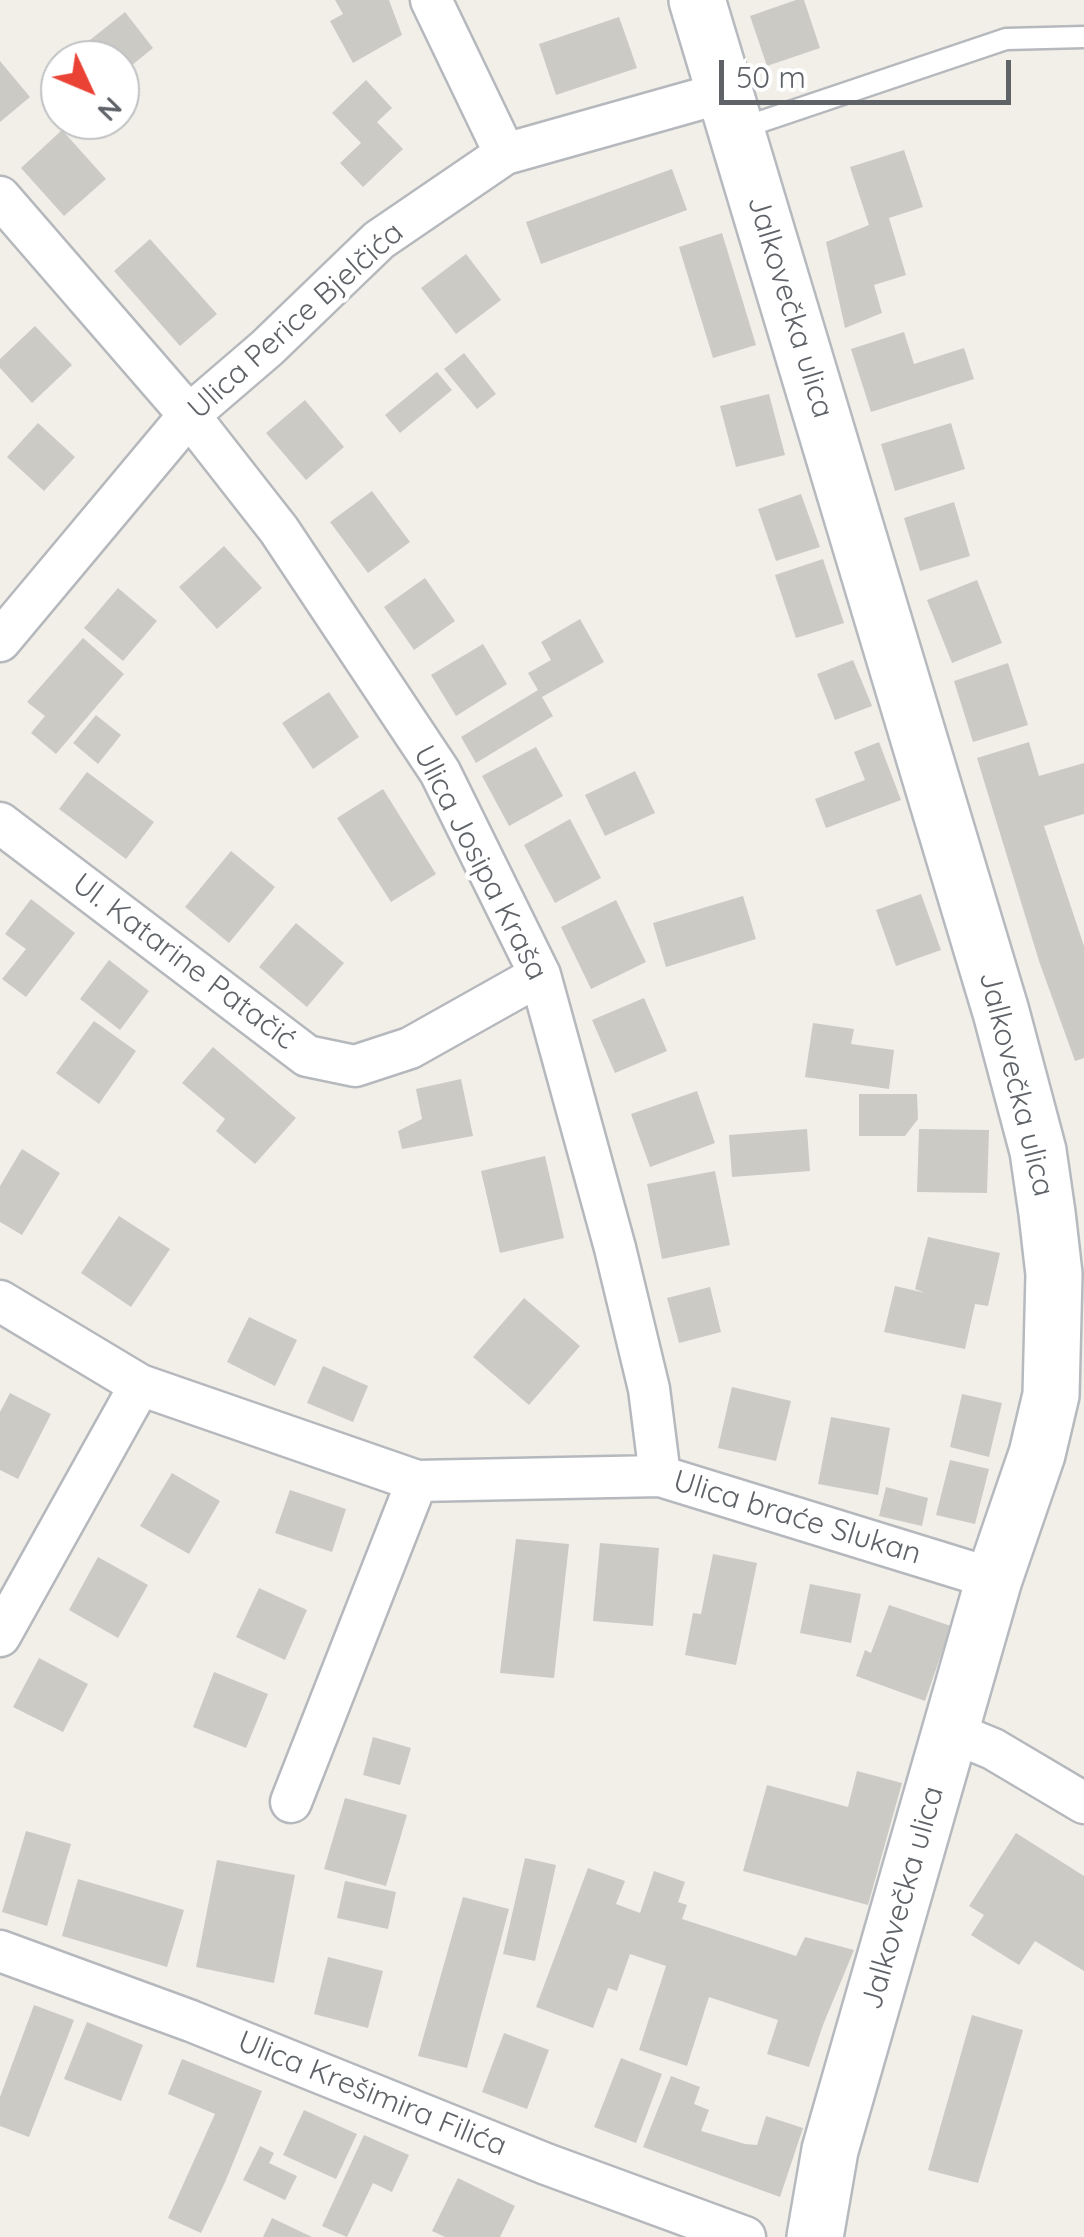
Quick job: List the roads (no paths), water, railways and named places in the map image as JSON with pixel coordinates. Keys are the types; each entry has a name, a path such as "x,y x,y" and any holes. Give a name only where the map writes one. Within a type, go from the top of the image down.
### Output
{"main road":[{"name":"Jalkovečka ulica","path":"697,0 995,994 1038,1150 1054,1289 1051,1396 1061,1445 994,1579 830,2150 815,2237"}],"street":[{"path":"432,0 505,154"},
{"name":"Ulica Perice Bjelčića","path":"0,641 188,415 266,348 380,240 505,154 731,111"},
{"name":"Ulica Josipa Kraša","path":"0,198 188,415 279,530 440,772 540,975 615,1248 644,1371 660,1476"},
{"name":"Ul. Katarine Patačić","path":"0,822 307,1056 355,1066 410,1048 540,975"},
{"name":"Ulica braće Slukan","path":"0,1301 140,1385 417,1482 660,1476 994,1579"},
{"path":"0,1636 140,1385"},
{"path":"291,1802 417,1482"},
{"path":"952,1732 992,1749 1084,1803"},
{"name":"Ulica Krešimira Filića","path":"0,1950 190,2021 546,2164 745,2237"}],"lane":[{"path":"731,111 1006,39 1084,37"}]}
